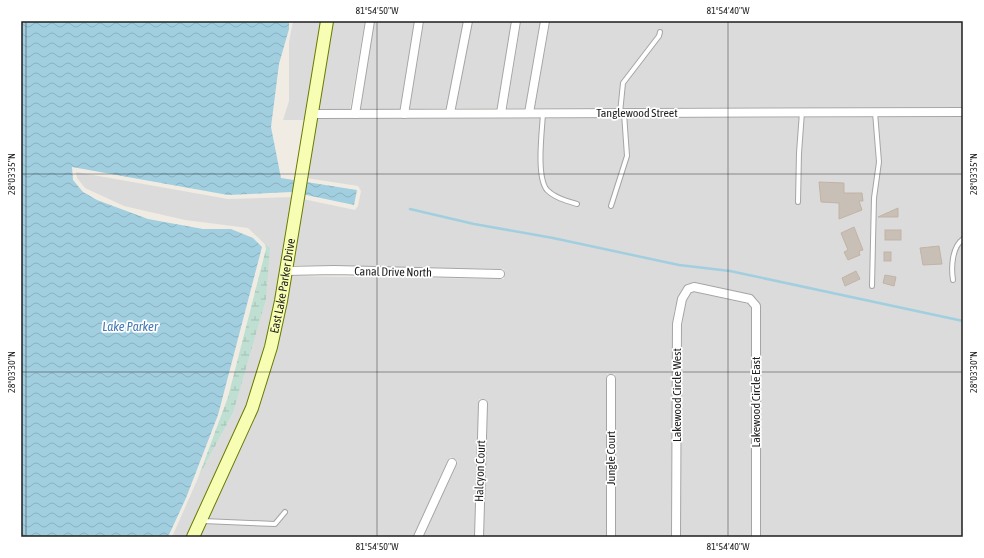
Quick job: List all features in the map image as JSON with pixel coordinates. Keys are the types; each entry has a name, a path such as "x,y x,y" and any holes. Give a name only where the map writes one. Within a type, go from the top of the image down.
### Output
{"street":[{"name":"East Lake Parker Drive","path":"193,537 244,428 259,388 275,332 327,21"},
{"path":"355,114 370,21"},
{"path":"404,114 419,21"},
{"path":"450,113 468,21"},
{"path":"502,113 516,21"},
{"path":"529,113 545,21"},
{"name":"Tanglewood Street","path":"312,114 963,112"},
{"name":"Canal Drive North","path":"286,271 334,270 500,274"},
{"name":"Lakewood Circle West","path":"676,537 679,313 686,292 691,287 721,293"},
{"name":"Lakewood Circle East","path":"721,293 750,299 756,306 756,537"},
{"name":"Jungle Court","path":"611,379 611,537"},
{"name":"Halcyon Court","path":"479,537 482,404"},
{"path":"418,537 452,463"}],"lane":[{"path":"611,206 627,156 622,113 623,83 659,36 660,32"},
{"path":"798,202 802,112"},
{"path":"872,286 874,198 879,162 875,112"},
{"path":"543,113 541,146 543,182 551,194 577,204"},
{"path":"953,280 951,268 954,256 963,238"},
{"path":"201,521 275,524 285,512"}],"shaded area":[{"path":"293,21 322,21 307,120 283,120 289,101 289,42"},
{"path":"331,21 365,21 350,109 317,109"},
{"path":"374,21 415,21 400,109 359,109"},
{"path":"424,21 463,21 447,108 409,109"},
{"path":"472,21 512,21 498,108 456,108"},
{"path":"521,21 541,21 526,108 507,108"},
{"path":"550,21 963,21 963,107 534,108"},
{"path":"963,117 963,537 760,537 760,305 757,299 751,295 694,282 686,284 682,290 674,311 671,537 615,537 615,374 607,374 606,537 483,537 487,400 479,399 475,537 423,537 458,461 450,457 413,537 198,537 235,457 289,276 504,279 504,269 291,265 303,199 355,210 358,206 361,191 358,186 306,178 316,119"},
{"path":"76,172 228,199 294,197 270,331 248,406 188,537 172,537 198,478 233,413 270,249 248,228 185,220 124,206 85,188 77,178"},
{"path":"694,292 748,304 752,308 751,537 680,537 682,325 686,301 691,293"}],"green space":[{"path":"258,238 270,248 266,299 233,413 198,478 228,397 266,249 265,244"}],"water":[{"name":"Lake Parker","path":"21,21 289,21 289,29 279,64 271,127 281,178 357,190 354,205 292,192 228,195 72,167 73,180 83,192 97,200 148,219 203,229 231,229 253,238 262,247 218,415 186,498 168,537 21,537"}],"building":[{"path":"819,182 844,183 844,193 862,193 863,201 859,201 862,210 839,219 839,203 821,202"},
{"path":"898,208 898,217 878,217"},
{"path":"854,227 863,250 859,251 860,255 848,260 844,252 848,250 841,233"},
{"path":"885,230 901,230 901,240 885,240"},
{"path":"939,246 942,264 923,265 920,248"},
{"path":"884,252 891,252 891,261 884,261"},
{"path":"856,271 860,279 845,286 842,278"},
{"path":"885,275 896,277 894,286 883,283"}],"waterway":[{"path":"410,209 474,224 553,238 679,265 730,271 963,321"}]}
